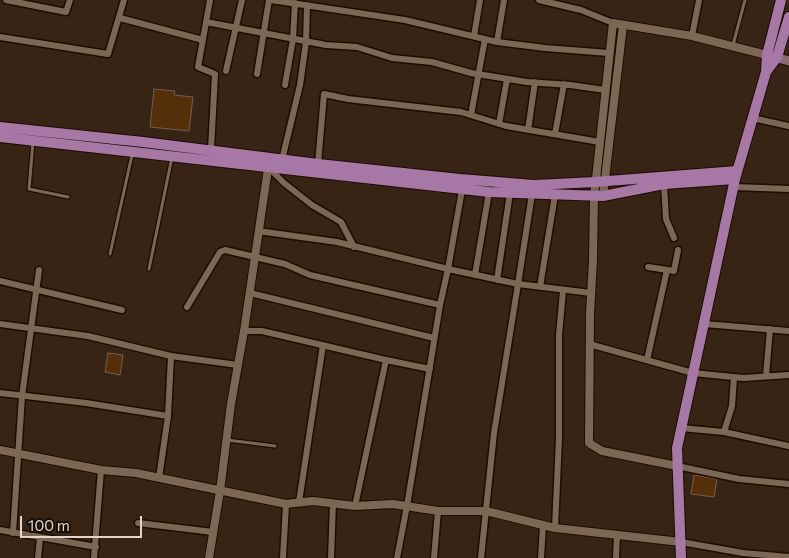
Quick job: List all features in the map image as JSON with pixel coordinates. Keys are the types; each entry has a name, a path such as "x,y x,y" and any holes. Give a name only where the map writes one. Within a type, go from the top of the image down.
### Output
{"highway":[{"path":"681,558 677,448 735,179 766,72 767,55 781,0"},
{"path":"766,72 778,57 789,17"},
{"path":"0,127 211,150 269,163 282,160 534,185 735,179"},
{"path":"0,138 173,156 269,163 462,190 489,192 598,197 664,184 735,179"},
{"path":"137,152 142,142"}],"main road":[{"path":"767,55 789,60"}],"street":[{"path":"6,0 64,12 67,11 70,0"},
{"path":"0,37 108,54 124,0"},
{"path":"210,0 198,67 215,74 211,150"},
{"path":"226,71 242,0"},
{"path":"257,74 270,0 297,2 405,20 497,42 609,53"},
{"path":"474,36 480,0"},
{"path":"497,42 504,0"},
{"path":"539,0 564,3 613,23 692,36 767,55"},
{"path":"692,36 699,0"},
{"path":"286,85 297,2"},
{"path":"282,160 298,96 306,42 307,5"},
{"path":"120,18 203,40"},
{"path":"206,22 306,42 358,47 392,58 432,62 480,74 605,90"},
{"path":"600,182 600,142 613,23"},
{"path":"623,25 598,197 589,344 589,443 602,451 739,479 789,484"},
{"path":"471,115 485,39"},
{"path":"499,124 507,78"},
{"path":"528,130 535,82"},
{"path":"555,134 564,84"},
{"path":"318,164 324,94 348,99 461,112 499,124 600,142"},
{"path":"752,118 789,126"},
{"path":"209,558 269,163"},
{"path":"269,163 284,183 312,205 341,222 354,247"},
{"path":"735,179 789,189"},
{"path":"664,184 666,219 674,238"},
{"path":"397,558 434,338 462,190"},
{"path":"475,275 489,192"},
{"path":"497,280 510,193"},
{"path":"481,558 494,433 532,194"},
{"path":"540,288 555,195"},
{"path":"258,231 337,242 518,284 591,293"},
{"path":"187,307 220,252 225,250 285,264 310,275 440,305"},
{"path":"648,267 674,270 678,250"},
{"path":"13,533 22,396 39,270"},
{"path":"647,360 668,270"},
{"path":"0,281 122,310"},
{"path":"555,528 559,438 559,335 563,291"},
{"path":"250,293 434,338"},
{"path":"0,324 88,336 171,356 238,365"},
{"path":"704,324 789,331"},
{"path":"766,376 770,329"},
{"path":"244,331 262,331 430,369"},
{"path":"589,344 693,373 734,377 789,375"},
{"path":"299,502 324,346"},
{"path":"159,478 168,416 171,356"},
{"path":"355,506 386,360"},
{"path":"724,432 732,406 734,377"},
{"path":"0,393 168,416"},
{"path":"681,428 724,432 789,446"},
{"path":"0,450 102,470 136,473 286,504 313,501 355,506 393,504 438,511 486,511 555,528 681,542 747,556 789,557"},
{"path":"94,558 102,470"},
{"path":"331,558 333,503"},
{"path":"283,558 286,504"},
{"path":"434,558 438,511"},
{"path":"138,523 213,532"},
{"path":"541,558 543,525"},
{"path":"0,530 96,547"},
{"path":"616,558 617,535"},
{"path":"38,558 40,538"}],"lane":[{"path":"732,46 745,0"},
{"path":"33,141 29,189 68,197"},
{"path":"110,254 137,152"},
{"path":"149,269 173,156"},
{"path":"226,440 275,446"}],"building":[{"path":"154,89 175,91 174,95 193,97 189,131 150,127"},
{"path":"108,353 123,355 120,375 105,372"},
{"path":"694,475 717,479 714,497 691,494"}]}
